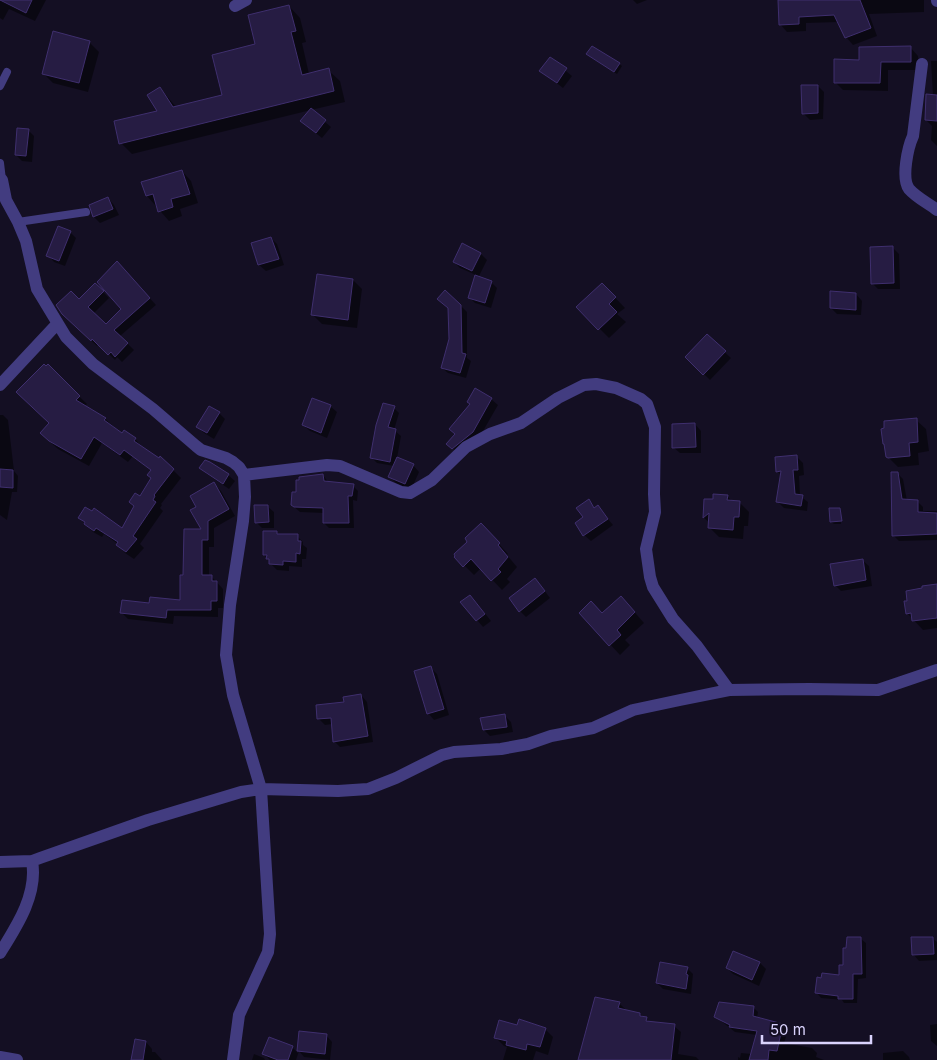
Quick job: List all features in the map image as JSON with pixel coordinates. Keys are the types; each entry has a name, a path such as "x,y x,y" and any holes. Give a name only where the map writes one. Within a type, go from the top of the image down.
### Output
{"street":[{"path":"922,64 906,180 907,187 913,193 937,210"},
{"path":"1,179 6,200 26,241 38,289 66,337 92,364 153,409 201,450 226,458 240,467 244,475 243,521 230,605 226,655 233,695 261,789 270,934 268,952 239,1015 233,1060"},
{"path":"0,385 57,324"},
{"path":"244,475 327,465 340,466 396,490 410,493 432,480 466,447 490,434 521,423 558,398 584,385 596,384 616,388 641,399 647,404 655,427 655,512 646,549 653,588 673,619 697,646 729,690"},
{"path":"0,862 32,861 148,820 240,792 261,789 368,789 396,778 442,755 454,752 501,749 528,744 551,736 593,728 633,710 680,700 729,690 809,689 873,691 887,688 937,670"},
{"path":"0,954 18,922 31,893 34,876 32,861"},
{"path":"0,1057 17,1060"}],"lane":[{"path":"0,86 6,72"},
{"path":"0,163 1,179"},
{"path":"18,222 86,212"}],"building":[{"path":"0,0 32,0 26,13"},
{"path":"778,0 860,0 871,28 845,38 834,15 799,17 799,24 779,25"},
{"path":"289,5 296,31 291,32 302,75 329,68 334,91 119,144 114,121 157,111 147,95 160,87 173,107 222,95 212,55 255,44 248,15"},
{"path":"53,31 90,41 79,83 42,74"},
{"path":"592,46 620,63 614,72 586,54"},
{"path":"911,46 911,62 881,62 880,83 834,83 834,59 859,60 859,47"},
{"path":"550,57 567,68 557,83 539,71"},
{"path":"801,85 818,85 818,113 802,114"},
{"path":"926,94 937,95 937,121 925,120"},
{"path":"311,108 326,120 316,133 300,121"},
{"path":"17,128 29,129 26,156 15,155"},
{"path":"182,170 190,194 171,199 173,207 158,212 153,194 146,196 141,182"},
{"path":"108,197 113,209 93,217 89,205"},
{"path":"58,226 71,231 59,261 46,256"},
{"path":"271,237 279,259 258,265 251,243"},
{"path":"462,243 481,253 472,271 453,262"},
{"path":"893,246 894,283 871,284 870,247"},
{"path":"117,261 150,298 114,330 128,343 115,357 111,352 108,355 92,339 91,341 62,314 56,305 71,291 79,299 95,283 104,291 88,307 106,324 121,309 97,282"},
{"path":"317,274 353,279 348,320 311,315"},
{"path":"475,275 492,281 485,303 468,298"},
{"path":"602,283 616,297 609,304 617,312 598,330 576,307"},
{"path":"445,290 461,305 462,353 466,354 460,373 441,368 449,339 448,308 437,299"},
{"path":"830,291 856,293 856,310 830,308"},
{"path":"707,334 726,351 703,375 685,357"},
{"path":"44,364 46,366 48,364 80,396 76,400 106,418 104,420 122,433 124,430 136,438 134,441 159,458 160,456 174,469 154,495 153,500 156,502 133,536 137,539 126,552 116,545 118,542 96,528 94,531 78,518 85,507 92,511 94,508 122,528 134,506 129,502 135,493 140,496 151,478 147,475 151,470 124,450 120,455 94,437 81,459 49,441 40,433 49,423 16,392"},
{"path":"475,388 492,398 473,432 452,449 446,444 455,434 449,429 470,404 467,402"},
{"path":"312,398 331,405 321,433 302,425"},
{"path":"383,403 395,406 388,427 396,429 390,462 370,458 376,425"},
{"path":"209,406 220,412 207,433 196,427"},
{"path":"917,418 918,442 909,443 910,456 886,457 881,429 884,428 884,421"},
{"path":"695,423 696,447 672,448 672,424"},
{"path":"797,455 798,470 793,470 795,494 803,495 801,506 776,502 781,471 776,472 775,457"},
{"path":"397,457 414,464 405,484 388,477"},
{"path":"205,460 229,474 223,484 199,468"},
{"path":"0,469 13,470 13,488 0,487"},
{"path":"891,472 898,472 902,499 918,500 918,512 937,513 937,534 892,536"},
{"path":"323,474 324,481 354,484 352,496 348,496 349,523 323,523 323,508 294,507 291,505 292,492 296,492 296,480 299,480 299,477"},
{"path":"214,482 229,509 208,521 208,540 202,540 202,575 212,575 212,581 217,581 217,601 211,601 211,610 167,610 166,618 120,613 122,600 149,603 150,597 180,600 180,575 183,575 184,529 201,529 190,510 196,507 190,496"},
{"path":"713,494 728,495 727,500 740,501 739,517 734,517 733,530 708,528 709,513 703,518 704,499 713,499"},
{"path":"589,499 594,508 598,505 608,519 583,536 575,523 583,517 576,508"},
{"path":"254,505 268,505 269,522 255,523"},
{"path":"829,508 840,508 842,521 830,522"},
{"path":"481,523 500,543 498,545 508,557 498,569 501,572 491,581 471,559 463,567 454,557 454,554 467,542 465,538"},
{"path":"263,531 277,531 277,534 298,534 298,541 301,541 300,554 296,553 296,562 283,561 283,565 269,564 269,559 266,559 267,555 263,555"},
{"path":"863,559 866,580 834,586 830,564"},
{"path":"535,578 545,591 519,612 509,598"},
{"path":"937,584 937,618 912,621 911,613 906,614 904,601 907,601 906,591"},
{"path":"470,595 485,614 476,621 460,602"},
{"path":"621,596 635,612 617,630 621,635 609,646 579,613 591,601 602,613"},
{"path":"431,666 444,709 427,714 414,671"},
{"path":"361,694 368,736 333,742 331,718 317,719 316,705 344,702 343,697"},
{"path":"505,714 507,727 483,730 480,718"},
{"path":"847,937 861,937 862,974 853,974 853,999 838,999 838,996 815,993 817,977 821,978 822,973 839,975 839,965 843,965 843,948 846,948"},
{"path":"911,937 933,937 934,954 912,955"},
{"path":"733,951 760,962 752,980 726,968"},
{"path":"660,962 688,967 686,989 656,983"},
{"path":"595,997 620,1002 618,1008 640,1013 640,1016 647,1017 646,1021 675,1024 671,1060 578,1060"},
{"path":"719,1002 754,1006 753,1016 783,1024 777,1051 769,1050 768,1060 749,1060 757,1031 729,1027 730,1025 714,1017"},
{"path":"519,1019 546,1028 540,1047 527,1044 526,1050 506,1045 507,1041 494,1038 499,1020 517,1025"},
{"path":"299,1031 327,1034 325,1054 297,1051"},
{"path":"269,1037 293,1046 288,1060 278,1060 262,1054"},
{"path":"135,1039 146,1041 143,1060 131,1060"}]}
